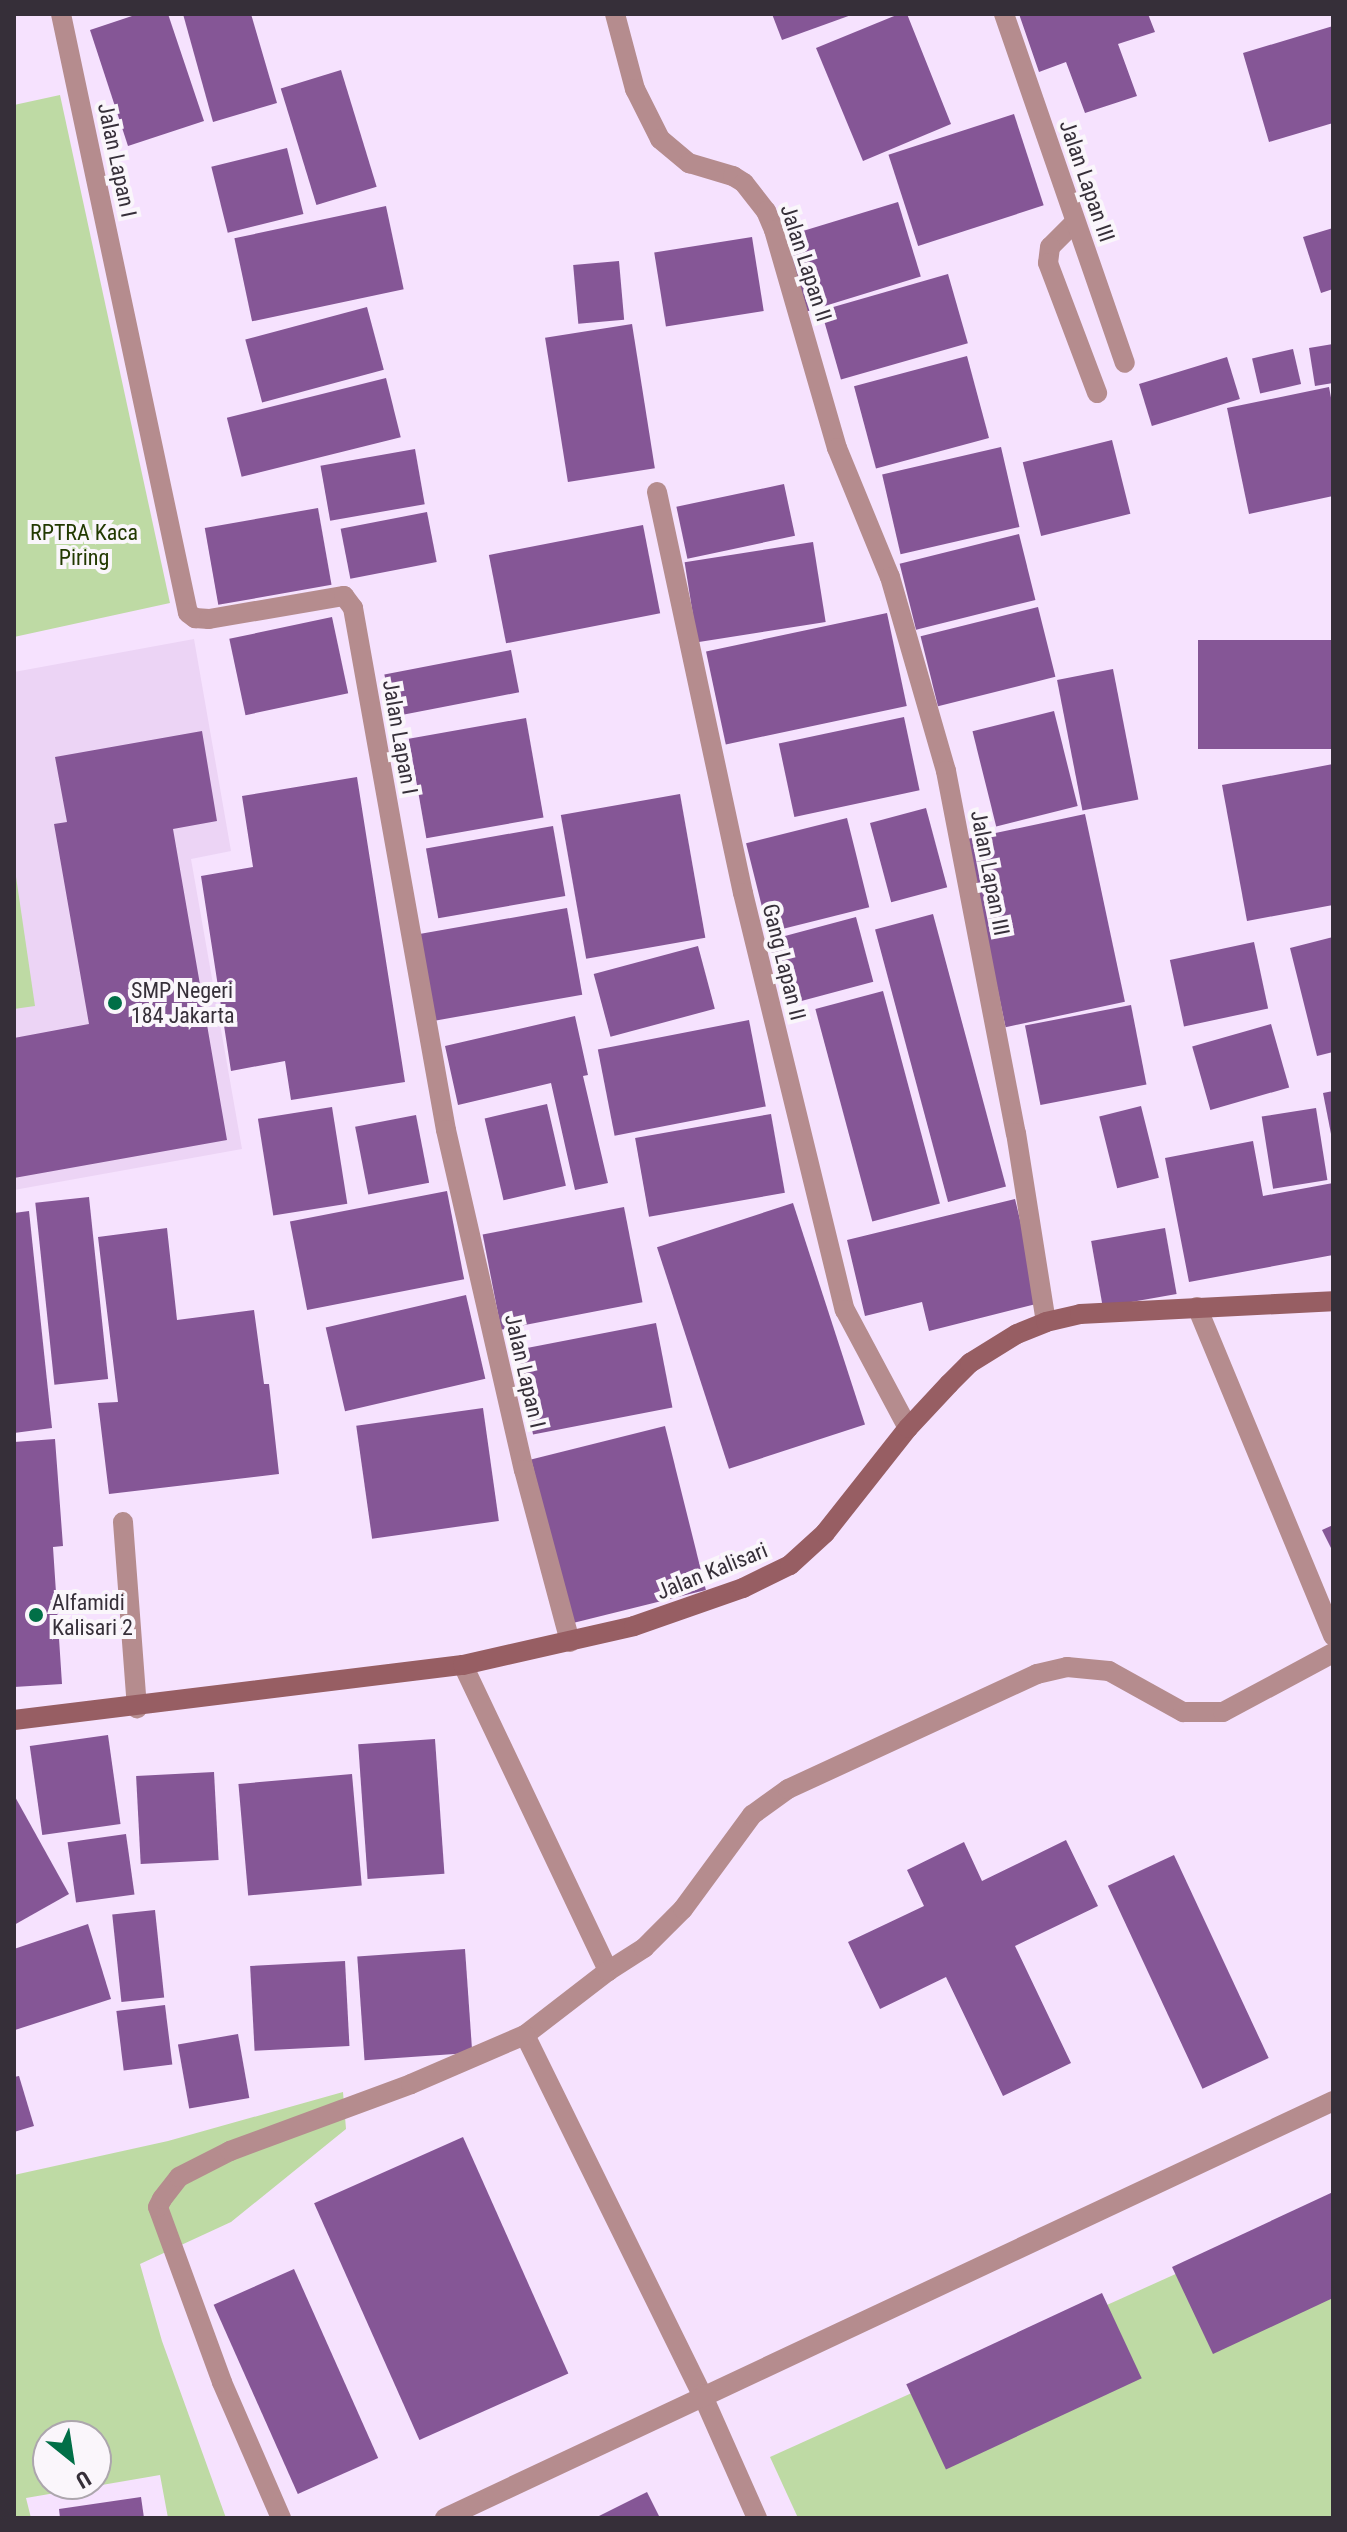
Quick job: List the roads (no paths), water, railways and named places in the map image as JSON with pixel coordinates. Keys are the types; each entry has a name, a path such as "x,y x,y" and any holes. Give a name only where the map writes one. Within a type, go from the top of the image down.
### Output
{"street":[{"name":"Jalan Lapan I","path":"61,14 188,613 195,618 209,619 344,596 353,608 446,1130 524,1470 570,1642"},
{"name":"Jalan Lapan II","path":"615,14 635,89 660,139 689,163 733,176 744,183 766,211 837,448"},
{"name":"Jalan Lapan III","path":"1004,14 1125,363"},
{"path":"1075,222 1050,247 1048,263 1097,393"},
{"name":"Jalan Lapan III","path":"837,448 890,577 946,771 1016,1133 1046,1322"},
{"name":"Gang Lapan II","path":"657,492 743,893 845,1310 908,1428"},
{"name":"Jalan Kalisari","path":"14,1720 137,1708 463,1665 570,1642 693,1607 767,1579 790,1565 825,1533 908,1428 970,1363 1017,1334 1046,1322 1080,1314 1333,1301"},
{"path":"1197,1307 1333,1636"},
{"path":"123,1522 137,1708"},
{"path":"281,2518 222,2382 158,2207 179,2177 230,2151 411,2084 525,2035 608,1971 644,1948 673,1919 752,1815 788,1789 1037,1674 1067,1667 1109,1671 1183,1712 1223,1712 1333,1653"},
{"path":"463,1665 608,1971"},
{"path":"525,2035 702,2394 757,2518"},
{"path":"445,2518 702,2394 1333,2101"}],"place":[{"name":"SMP Negeri 184 Jakarta","path":"115,1003"},
{"name":"Alfamidi Kalisari 2","path":"36,1615"}],"park label":[{"name":"RPTRA Kaca Piring","path":"84,544"}]}
